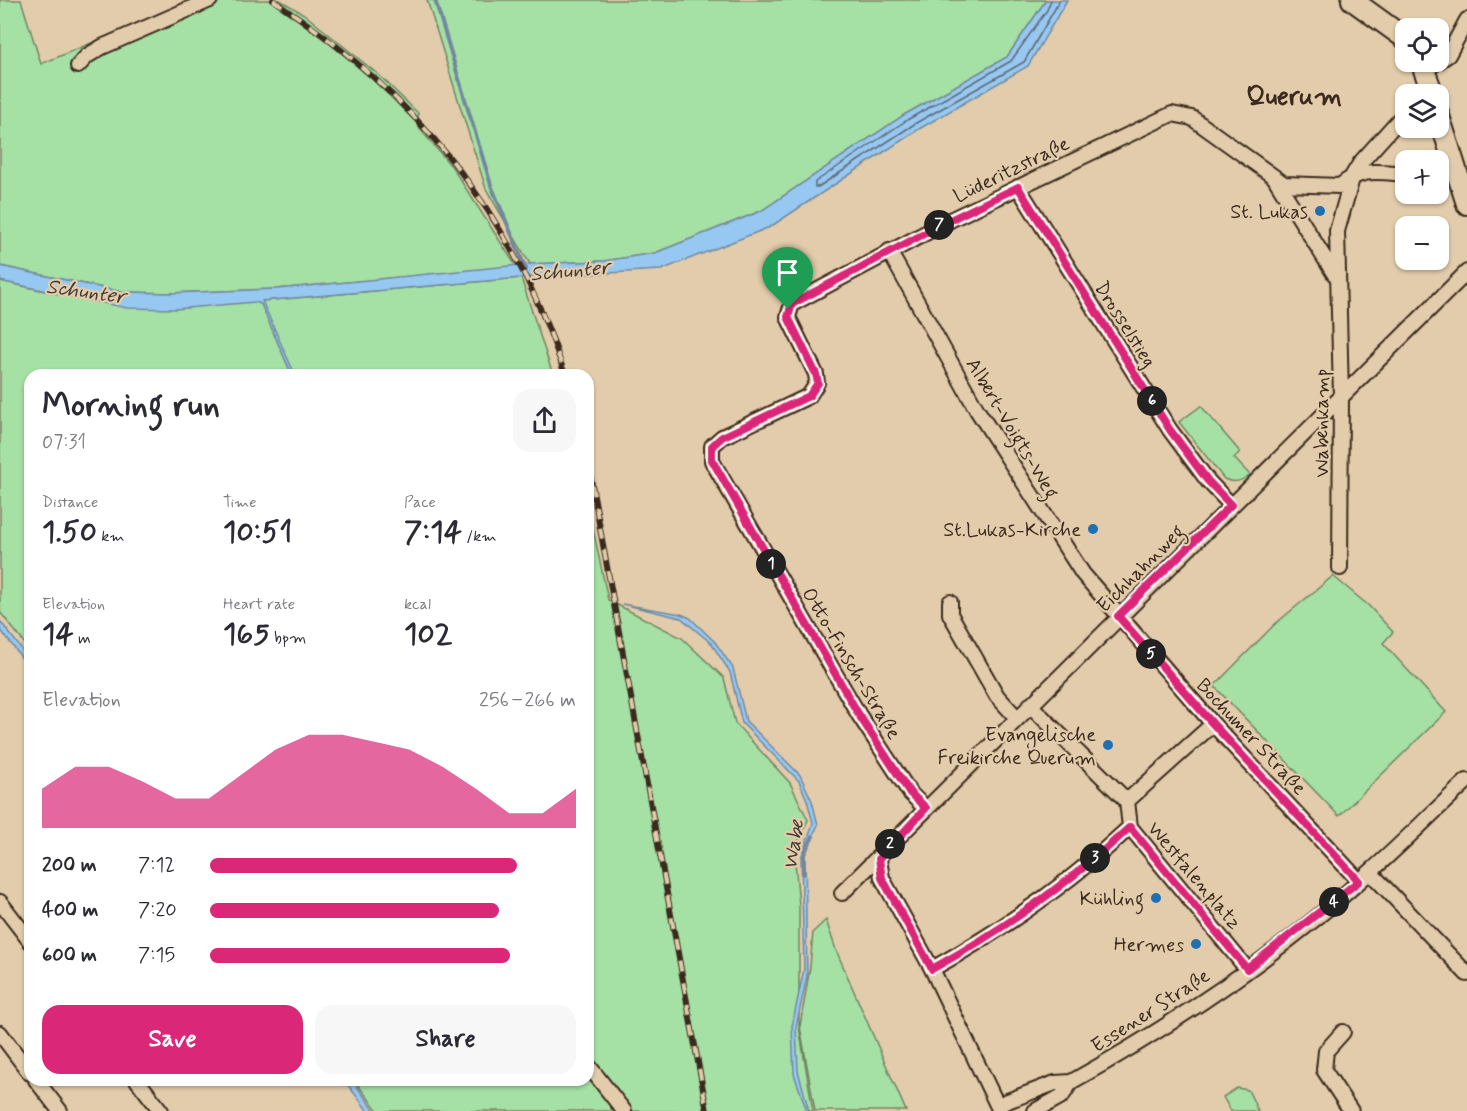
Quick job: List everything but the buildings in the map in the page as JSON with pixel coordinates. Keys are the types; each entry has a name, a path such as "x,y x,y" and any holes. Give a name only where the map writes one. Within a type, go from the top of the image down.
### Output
{"main road":[{"path":"1352,0 1395,31"},
{"path":"1449,174 1467,204"}],"street":[{"path":"78,66 87,56 102,47 210,0"},
{"path":"1449,53 1467,20"},
{"name":"Lüderitzstraße","path":"815,389 816,374 788,317 788,309 801,298 889,251 1164,117 1177,114 1192,118 1276,180"},
{"path":"1276,180 1284,184 1340,186 1353,175 1361,162 1395,124"},
{"path":"1353,175 1366,171 1395,173"},
{"name":"Wabenkamp","path":"1340,568 1341,396 1336,276 1337,231 1353,175"},
{"path":"1276,180 1336,276"},
{"name":"Drosselstieg","path":"1018,187 1170,430 1208,481 1231,505"},
{"name":"Albert-Voigts-Weg","path":"889,251 955,373 1006,459 1083,574 1118,616"},
{"name":"Eichhahnweg","path":"842,893 879,859 926,808 1118,616 1231,505 1258,482 1341,396 1467,272"},
{"name":"Otto-Finsch-Straße","path":"815,389 809,396 722,437 712,446 712,460 852,705 910,793 926,808"},
{"path":"950,602 950,614 997,696 1017,718"},
{"name":"Bochumer Straße","path":"1118,616 1213,724 1365,877 1467,975"},
{"path":"1030,705 1127,801 1213,724"},
{"name":"Essener Straße","path":"998,1108 1055,1083 1071,1082 1160,1030 1247,969 1365,877 1467,781"},
{"name":"Westfalenplatz","path":"1127,801 1130,827 1247,969"},
{"path":"932,969 1025,913 1077,873 1130,827"},
{"path":"879,859 882,878 932,969 998,1108"},
{"path":"0,902 24,933"},
{"path":"1343,1032 1326,1051 1324,1070 1351,1111"},
{"path":"0,1033 24,1064"},
{"path":"594,1073 624,1111"},
{"name":"Essener Straße","path":"1035,1111 1062,1096 1071,1082"},
{"path":"41,1086 60,1111"},
{"path":"142,1086 161,1111"}],"green space":[{"path":"0,0 21,0 41,64 194,0 280,0 304,14 380,76 418,113 419,128 452,167 516,266 277,289 170,293 122,292 0,266"},
{"path":"427,0 1046,0 1007,57 904,115 761,211 655,253 604,261 530,264 486,189"},
{"path":"521,278 551,369 292,369 260,301"},
{"path":"0,281 72,297 261,304 289,369 24,369 24,642 0,612"},
{"path":"1201,406 1240,452 1234,458 1250,475 1244,479 1231,481 1224,479 1179,422"},
{"path":"594,534 608,600 682,638 724,678 735,723 790,783 808,820 794,850 799,905 799,1027 813,1111 632,1111 594,1062"},
{"path":"1333,576 1369,606 1393,632 1383,643 1446,712 1339,816 1214,686 1274,625"},
{"path":"826,920 836,950 906,1111 815,1111 800,1026 810,967 813,932"},
{"path":"594,1083 616,1111 378,1111 359,1086 594,1086"},
{"path":"1237,1088 1248,1090 1258,1111 1231,1111 1223,1097"}],"water":[{"name":"Schunter","path":"1046,0 1067,0 1028,66 919,129 770,227 661,270 521,278 262,301 292,369 289,369 261,304 255,302 175,309 127,308 0,281 0,266 122,292 170,293 277,289 530,264 604,261 655,253 761,211 904,115 1007,57"},
{"path":"622,604 681,614 690,618 715,642 733,668 746,721 800,775 812,801 818,825 805,852 807,976 796,1027 798,1071 809,1111 807,1111 794,1074 792,1026 804,969 801,858 813,823 807,800 799,781 742,723 730,672 711,643 681,618"},
{"path":"0,621 24,652 24,661 0,629"},
{"path":"349,1086 356,1086 375,1111 368,1111"}],"waterway":[{"name":"Schunter","path":"435,0 491,185 526,269"},
{"name":"Wabe","path":"803,874 804,854 813,836"}],"railway":[{"path":"273,0 324,36 371,75 414,117 453,162 487,210 517,261 543,316 563,369"},
{"path":"594,496 707,1111"}],"place":[{"name":"St. Lukas","path":"1320,211"},
{"name":"St.Lukas-Kirche","path":"1093,529"},
{"name":"Evangelische Freikirche Querum","path":"1108,745"},
{"name":"Kühling","path":"1156,898"},
{"name":"Hermes","path":"1196,944"}],"district":[{"name":"Querum","path":"1294,95"}],"route":[{"path":"1018,187 1170,430 1208,481 1231,505 1118,616 1213,724 1359,881 1306,925 1247,969 1130,827 1077,873 1025,913 981,942 932,969 879,869 879,859 884,851 926,808 910,793 840,686 712,460 710,452 714,443 722,437 809,396 815,389 818,383 816,374 788,317 788,309 801,298 889,251 1018,187"}]}
